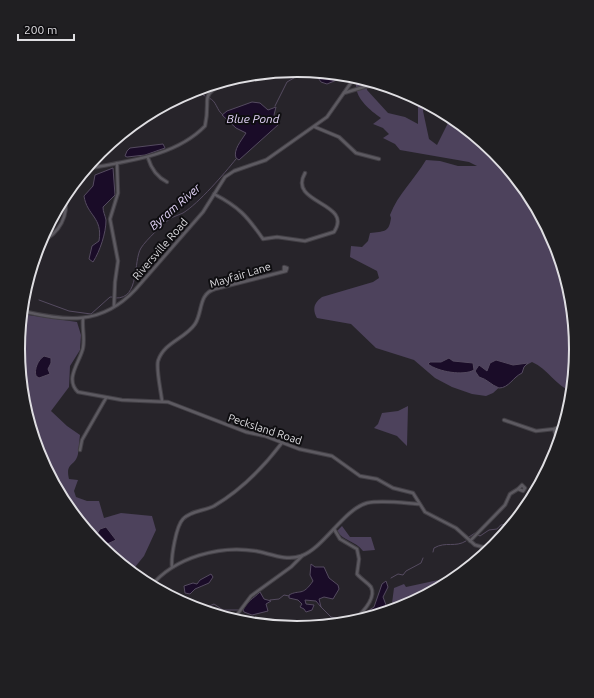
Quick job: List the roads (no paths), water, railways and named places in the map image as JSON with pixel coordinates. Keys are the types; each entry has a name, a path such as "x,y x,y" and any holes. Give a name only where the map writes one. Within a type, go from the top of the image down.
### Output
{"street":[{"name":"Riversville Road","path":"27,312 51,317 81,319 98,315 114,306 135,290 195,221 229,174 266,160 314,127 333,111 351,82"},
{"path":"344,93 362,86 367,86"},
{"path":"95,167 148,158 166,150 200,130 206,126 206,100 211,91"},
{"path":"314,127 339,137 356,153 379,159"},
{"path":"148,158 153,170 159,177 167,182"},
{"path":"114,306 118,253 110,225 110,219 118,193 117,163"},
{"path":"214,194 234,205 248,218 263,239 277,237 305,241 330,234 336,229 337,223 332,211 303,191 301,184 305,173"},
{"path":"50,235 54,233 64,220 66,205"},
{"name":"Mayfair Lane","path":"162,401 158,360 165,348 195,324 207,293 215,289 284,270"},
{"name":"Pecksland Road","path":"81,319 83,345 74,369 74,387 82,394 122,400 162,401 230,427 265,436 281,444 332,456 355,474 377,479 393,488 413,493 425,512 456,528 470,541 482,548"},
{"path":"80,450 82,440 106,398"},
{"path":"504,420 536,431 557,428"},
{"path":"554,429 555,434"},
{"path":"172,567 178,530 182,520 188,516 214,506 244,485 259,471 281,444"},
{"path":"470,541 505,505 510,494 518,489"},
{"path":"237,614 251,596 292,567 302,556 347,516 367,503 419,504"},
{"path":"334,529 340,539 358,550 359,559 357,574 370,586 372,591 370,602 359,614"},
{"path":"156,582 172,567 197,556 231,551 255,551 289,558 302,556"}],"water":[{"path":"318,78 337,80 327,84 321,82"},
{"name":"Blue Pond","path":"252,102 260,103 268,110 276,107 274,115 279,124 239,160 235,155 238,146 246,133 236,128 222,115 227,111"},
{"path":"163,144 165,148 145,155 125,156 130,148"},
{"path":"113,168 115,195 103,207 106,220 104,236 96,258 93,262 89,259 92,246 99,241 100,233 97,221 88,208 84,196 93,186 95,175"},
{"path":"44,356 51,358 51,363 48,369 50,374 39,378 36,376 36,368"},
{"path":"449,358 453,361 473,363 474,370 470,372 458,373 444,371 428,364 430,362 441,362"},
{"path":"496,360 513,365 528,363 524,367 522,373 506,386 499,388 479,377 475,371 479,365 487,371 490,363"},
{"path":"106,527 116,540 108,544 97,533 100,529"},
{"path":"311,564 315,567 324,567 329,578 338,585 339,589 333,599 324,597 319,599 321,607 316,601 305,600 306,604 314,605 312,610 306,612 300,607 302,604 298,600 289,598 289,595 303,591 313,581 310,575"},
{"path":"211,574 213,577 209,583 195,589 190,594 185,593 184,586 193,583 197,584 200,580"},
{"path":"386,581 388,587 383,597 386,606 366,612 374,607 382,584"},
{"path":"260,592 264,599 271,601 266,604 268,611 252,615 244,612 243,610 246,604"}],"waterway":[{"name":"Byram River","path":"275,106 287,82 295,77"},
{"path":"209,98 214,101 219,111 223,115"},
{"name":"Byram River","path":"116,298 124,297 129,292 132,286 141,248 147,241 171,218 183,213 204,195 236,159"},
{"name":"Byram River","path":"39,300 69,311 91,314 110,297 113,297"},
{"path":"478,535 480,536 489,530 497,529 503,524 505,524"},
{"path":"469,537 475,533"},
{"path":"433,552 434,548 438,546 458,544 466,541"},
{"path":"391,578 398,574 403,575 406,571 421,563 423,558"},
{"path":"270,600 279,599 284,595 289,596"},
{"path":"208,606 214,604 223,610 239,610"},
{"path":"320,606 331,617 337,618"}]}
